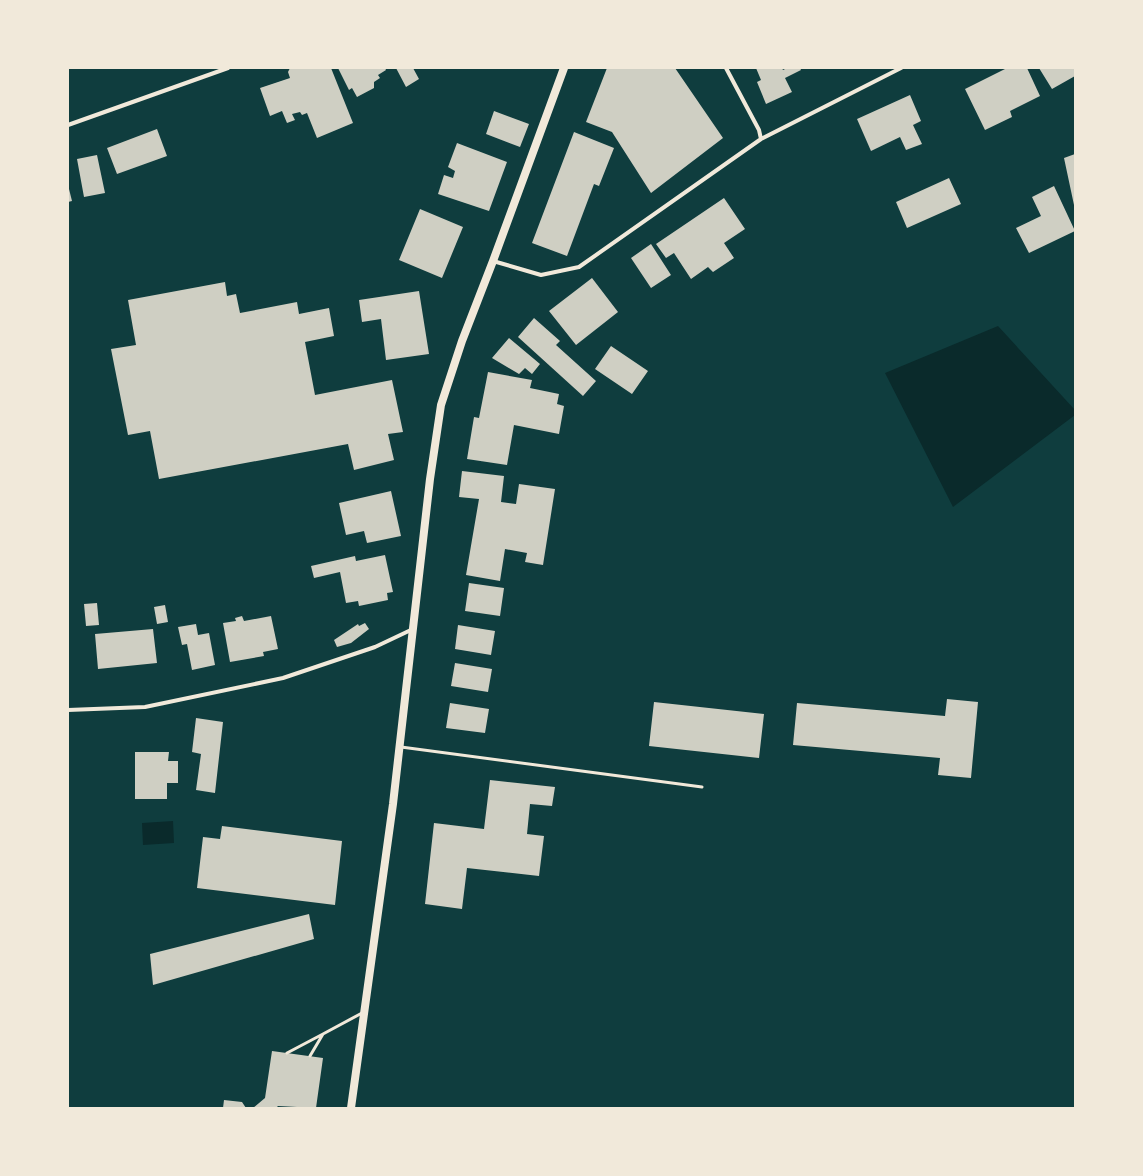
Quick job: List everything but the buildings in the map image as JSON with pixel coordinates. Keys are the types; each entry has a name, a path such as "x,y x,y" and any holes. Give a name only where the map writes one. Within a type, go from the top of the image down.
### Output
{"main road":[{"path":"351,1108 400,747 430,479 441,405 462,341 564,68"}],"street":[{"path":"68,125 228,68"},
{"path":"726,68 759,130 761,139"},
{"path":"493,261 541,275 579,267 761,139 901,68"},
{"path":"68,710 144,707 283,678 375,648 413,629"}],"lane":[{"path":"400,747 702,787"},
{"path":"287,1053 364,1012"},
{"path":"310,1056 323,1034"}],"water":[{"path":"998,326 1075,410 1075,415 953,507 885,373"},
{"path":"173,821 174,843 143,845 142,823"}]}
